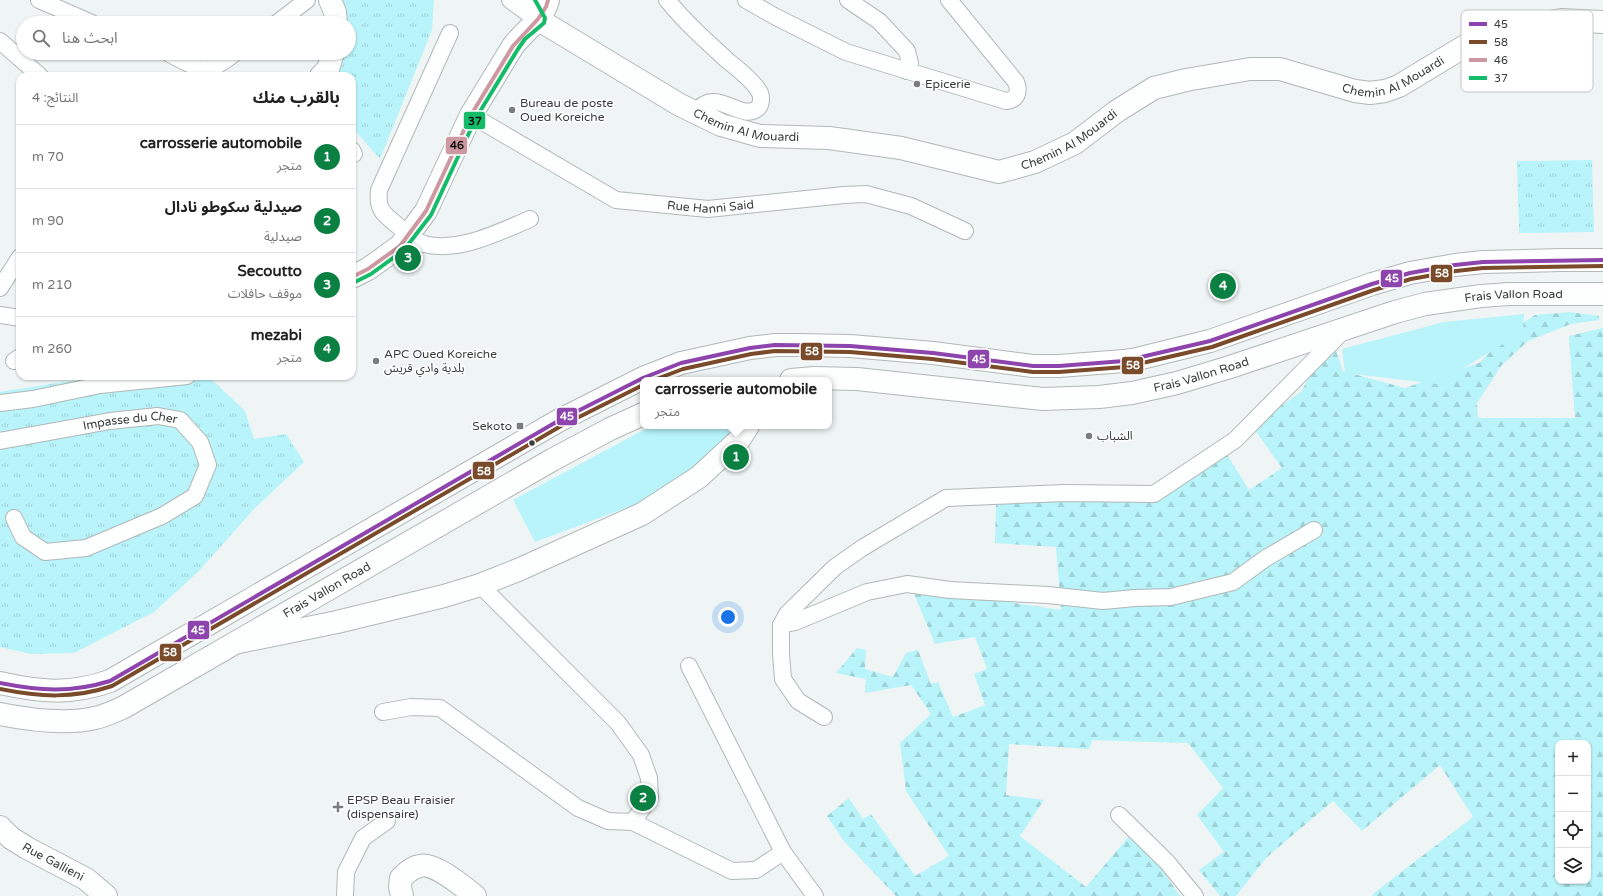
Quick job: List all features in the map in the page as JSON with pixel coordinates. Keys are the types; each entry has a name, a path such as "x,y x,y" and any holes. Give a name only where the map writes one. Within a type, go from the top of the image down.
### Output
{"main road":[{"path":"330,0 335,16"},
{"path":"528,0 539,20"},
{"path":"356,275 368,269 400,246 426,211 471,115 513,46 521,36 539,20 545,11 548,0"},
{"name":"Chemin Al Mouardi","path":"539,20 664,96 721,124 760,136 829,138 901,148 999,172 1035,162 1075,143 1117,111 1154,88 1186,80 1250,69 1280,69 1355,91 1370,93 1385,91 1399,86 1461,48"},
{"name":"Chemin Al Mouardi","path":"1593,22 1603,22"},
{"path":"324,72 328,68 331,60"},
{"path":"646,377 681,363 750,348 774,345 850,346 1033,366 1059,366 1124,361 1210,340 1372,284 1410,273 1455,265 1483,262 1603,260"},
{"name":"Frais Vallon Road","path":"832,378 856,379 1043,399 1099,397 1156,389 1230,367 1395,312 1425,304 1480,296 1509,294 1603,294"},
{"path":"0,683 34,690 69,691 81,690 110,681 147,661 558,421 640,380"},
{"name":"Frais Vallon Road","path":"0,714 50,721 78,720 95,718 124,707 552,460 610,429 640,415"},
{"path":"234,643 337,622 480,585 518,570 642,514 700,476 739,440 746,429"},
{"name":"Rue Gallieni","path":"0,827 11,838 27,848 86,879 106,896"},
{"path":"402,896 400,887 401,878 409,871 420,865 431,866 462,885 475,896"}],"street":[{"path":"39,0 76,16"},
{"path":"286,16 307,0"},
{"path":"510,0 539,20"},
{"path":"666,0 683,20 744,75 761,95 759,106 753,110 743,110 716,102 702,105 696,112"},
{"path":"746,0 846,52 1006,101 1012,100 1017,95 1018,90 1016,82 949,0"},
{"path":"848,0 880,21 907,51 910,63 907,71"},
{"path":"450,33 379,190 378,201 382,212 408,235 424,244 450,246 477,241 530,219"},
{"path":"0,41 16,55"},
{"path":"22,60 35,72"},
{"path":"183,60 195,66 210,68 225,60"},
{"name":"Rue Hanni Said","path":"471,115 616,200 708,208 866,194 911,206 966,231"},
{"path":"0,288 16,263"},
{"path":"0,315 16,317"},
{"path":"824,717 798,701 783,679 781,625 788,614 835,567 862,548 946,498 1065,493 1154,494 1235,440 1346,328"},
{"path":"0,403 34,399 100,385 148,380"},
{"name":"Impasse du Cher","path":"0,442 110,421 158,416 180,420 200,442 208,465 196,496 162,516 86,548 45,552 23,537 14,518"},
{"path":"781,625 795,622 867,592 907,584 950,590 1048,595 1103,601 1171,597 1233,582 1266,558 1314,530"},
{"path":"480,585 618,723 641,755 649,778 650,797 632,822"},
{"path":"689,666 783,852 815,896"},
{"path":"383,712 411,707 440,708 578,808 608,821 632,822 732,871 756,870 783,852"},
{"path":"1119,815 1167,862 1195,896"},
{"path":"345,896 346,872 363,838 387,821"}],"green space":[{"path":"340,0 434,0 432,30 380,159 356,132 356,72 332,72 336,60 356,60 356,16 343,16"},
{"path":"1592,160 1594,232 1519,233 1517,161"},
{"path":"1570,312 1599,316 1599,320 1571,324 1528,341 1501,366 1477,403 1478,418 1575,418 1569,336 1603,328 1603,896 1372,896 1473,817 1440,765 1362,831 1333,801 1267,857 1236,896 1220,896 1199,870 1224,852 1197,815 1223,788 1188,743 1092,740 1089,749 1009,744 1006,795 1044,800 1020,836 1086,887 1131,834 1154,858 1180,896 896,896 843,840 827,816 849,798 863,819 871,814 915,876 949,856 906,791 900,743 931,714 911,685 865,693 866,679 836,673 857,648 866,650 865,669 893,677 906,653 918,650 931,684 938,682 953,717 985,705 974,674 987,669 975,637 935,644 914,594 954,594 1061,610 1056,547 995,543 996,503 1163,487 1226,453 1249,490 1282,468 1252,426 1301,392 1321,355 1335,348 1343,371 1405,388 1479,363 1511,331 1535,315"},
{"path":"1524,314 1523,332 1437,384 1345,373 1342,349 1444,322"},
{"path":"212,380 245,411 254,439 286,434 304,462 254,509 198,572 154,612 74,653 31,654 0,647 0,392 69,381"},
{"path":"645,429 728,429 732,437 700,470 650,499 535,542 513,500"}],"transit line":[{"name":"37","path":"356,282 371,274 404,250 431,215 476,118 525,39 544,23 545,18 535,0"},
{"name":"46","path":"356,275 368,269 400,246 426,211 471,115 513,46 538,19 546,7 548,0"},
{"name":"45","path":"646,377 681,363 750,348 775,345 850,346 933,353 1033,366 1059,366 1124,361 1210,341 1372,284 1410,273 1455,265 1483,262 1603,260"},
{"name":"58","path":"662,377 683,369 751,354 775,351 850,352 932,359 1033,372 1059,372 1125,367 1212,347 1374,290 1411,279 1483,268 1603,266"},
{"name":"45","path":"0,683 29,688 55,690 82,688 110,681 558,421 640,380"},
{"name":"58","path":"0,689 29,694 70,695 112,686 561,426 640,386"}],"place":[{"name":"Epicerie","path":"917,84"},
{"name":"Bureau de poste Oued Koreiche","path":"512,110"},
{"name":"Secoutto","path":"408,258"},
{"name":"mezabi","path":"1223,286"},
{"name":"APC Oued Koreiche بلدية وادي قريش","path":"376,361"},
{"name":"Sekoto","path":"520,426"},
{"name":"الشباب","path":"1089,436"},
{"name":"carrosserie automobile","path":"736,457"},
{"name":"صيدلية سكوطو نادال","path":"643,798"},
{"name":"EPSP Beau Fraisier (dispensaire)","path":"338,807"}]}
